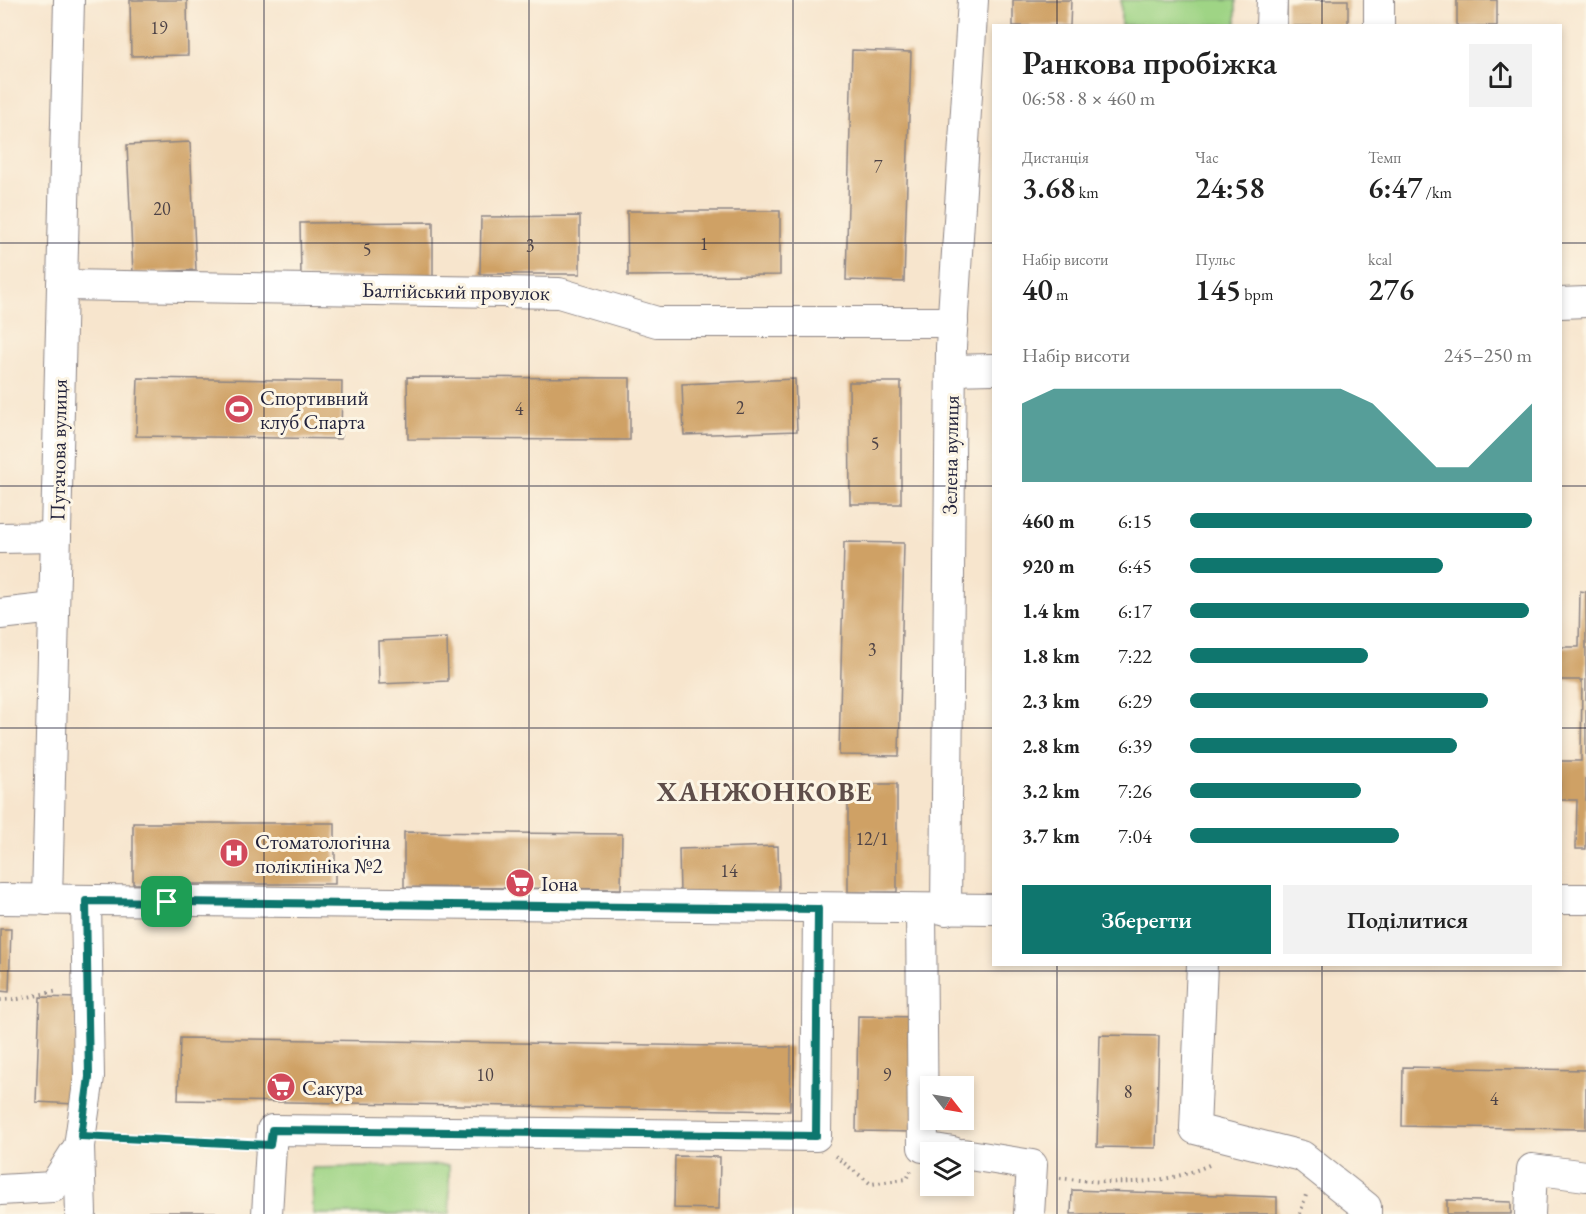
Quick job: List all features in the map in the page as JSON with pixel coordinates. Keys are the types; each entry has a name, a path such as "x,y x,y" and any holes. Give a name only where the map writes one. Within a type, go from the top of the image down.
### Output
{"street":[{"name":"Пугачова вулиця","path":"47,900 69,0"},
{"name":"Зелена вулиця","path":"923,1142 934,910 953,322 973,0"},
{"path":"1271,24 1272,0"},
{"path":"1379,0 1379,24"},
{"name":"Балтійський провулок","path":"62,285 559,293 657,322 953,322"},
{"path":"1562,303 1586,303"},
{"path":"951,370 992,369"},
{"path":"0,538 56,537"},
{"path":"0,614 54,608"},
{"path":"0,899 992,909"},
{"path":"1562,899 1586,899"},
{"path":"81,1214 80,1141 89,1077 86,901"},
{"path":"267,1214 272,1130 816,1136 818,909"},
{"path":"1202,966 1195,1129 1302,1156 1366,1207 1366,1214"},
{"path":"0,1190 53,1187 80,1141"},
{"path":"974,1156 1032,1165 1029,1214"},
{"path":"1530,1214 1532,1169 1586,1176"}],"path":[{"path":"0,1000 18,999 87,984"},
{"path":"808,1136 871,1184 907,1179 920,1153"},
{"path":"80,1141 270,1145"},
{"path":"1032,1175 1111,1184 1186,1176 1254,1144"}],"green space":[{"path":"1121,0 1236,0 1236,24 1121,24"},
{"path":"449,1165 450,1214 313,1214 312,1168"}],"building":[{"path":"130,0 187,0 188,55 131,56"},
{"path":"1013,0 1071,0 1070,24 1013,24"},
{"path":"1287,0 1348,0 1348,24 1287,24"},
{"path":"1457,0 1497,0 1497,24 1457,24"},
{"path":"852,50 911,52 904,282 846,280"},
{"path":"190,142 196,270 133,273 127,145"},
{"path":"627,211 780,211 780,275 628,276"},
{"path":"580,216 580,274 480,274 481,217"},
{"path":"433,222 433,276 301,277 300,223"},
{"path":"407,377 630,378 630,440 408,439"},
{"name":"Спортивний клуб Спарта","path":"138,378 342,381 341,439 136,436"},
{"path":"795,379 797,431 684,435 682,384"},
{"path":"849,382 901,382 901,504 850,504"},
{"path":"844,542 904,543 899,756 839,755"},
{"path":"1580,591 1586,592 1586,849 1576,849 1577,800 1562,800 1562,761 1581,761 1582,680 1562,680 1562,647 1579,647"},
{"path":"447,638 448,681 379,684 378,641"},
{"path":"848,784 897,784 897,892 848,892"},
{"name":"Стоматологічна поліклініка №2","path":"133,823 335,823 335,884 133,884"},
{"path":"404,832 622,834 621,889 404,887"},
{"path":"778,846 779,892 680,894 679,849"},
{"path":"0,929 11,929 9,992 0,991"},
{"path":"40,997 78,998 75,1104 36,1102"},
{"path":"858,1016 918,1017 916,1132 856,1131"},
{"path":"1100,1035 1159,1036 1156,1148 1097,1147"},
{"path":"180,1038 791,1047 790,1111 178,1100"},
{"path":"1403,1067 1586,1070 1586,1129 1402,1126"},
{"path":"675,1156 720,1157 719,1209 674,1208"},
{"path":"1072,1190 1277,1197 1277,1214 1071,1214"},
{"path":"1447,1200 1511,1202 1511,1214 1447,1214"},
{"path":"149,1212 215,1212 215,1214 150,1214"}],"place":[{"name":"Спортивний клуб Спарта","path":"239,409"},
{"name":"Стоматологічна поліклініка №2","path":"234,853"},
{"name":"Іона","path":"520,883"},
{"name":"Сакура","path":"281,1087"}],"district":[{"name":"ХАНЖОНКОВЕ","path":"765,791"}],"route":[{"path":"86,901 167,902 818,909 816,1136 272,1130 270,1145 81,1136 89,1077 86,901"}]}
